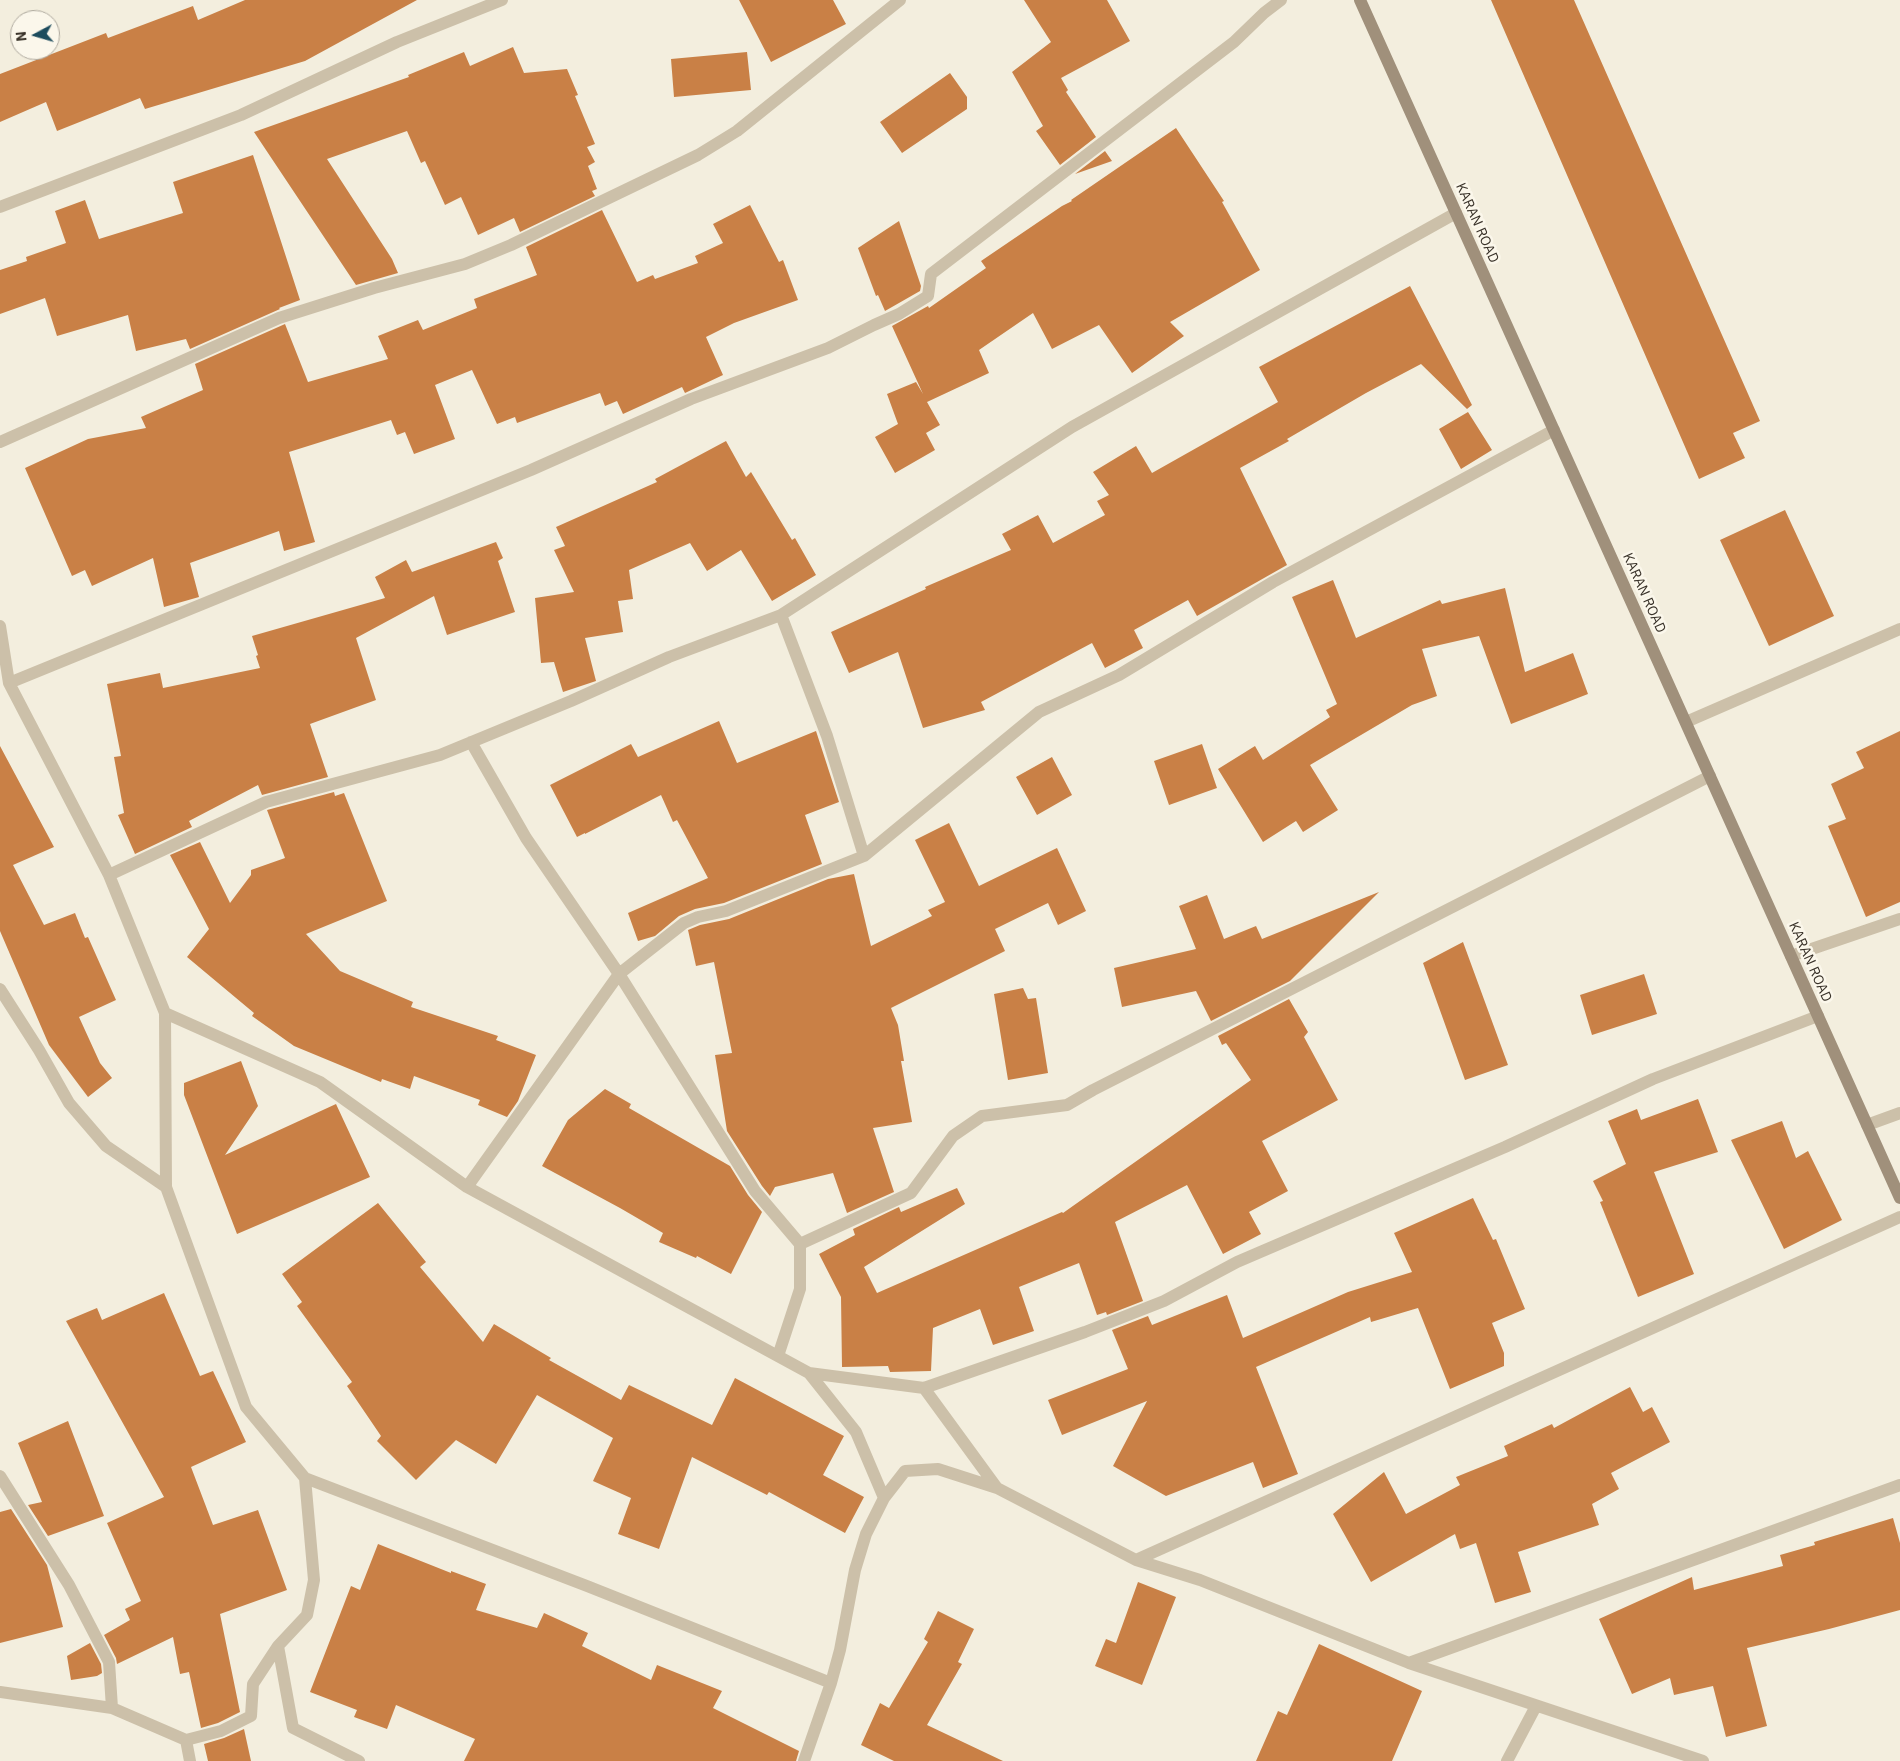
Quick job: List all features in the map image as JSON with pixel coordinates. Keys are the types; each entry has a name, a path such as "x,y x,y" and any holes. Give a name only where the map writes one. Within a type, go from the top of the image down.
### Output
{"street":[{"path":"0,207 241,115 397,42 502,0"},
{"path":"0,442 279,318 374,288 474,261 698,155 737,131 900,0"},
{"path":"9,683 531,470 691,399 828,348 899,314 928,296 931,274 1234,42 1264,13 1282,0"},
{"name":"KARAN ROAD","path":"1360,0 1900,1198"},
{"path":"109,875 266,802 440,755 571,701 669,657 781,615 1072,427 1456,213"},
{"path":"467,1187 619,974 684,923 698,917 726,911 864,856 1039,712 1119,675 1273,582 1554,430"},
{"path":"781,615 827,736 864,856"},
{"path":"0,626 9,683 109,875 165,1013 166,1187 246,1407 305,1478 587,1586 831,1683"},
{"path":"1686,722 1900,628"},
{"path":"471,742 526,838 619,974 755,1191 800,1244 800,1289 778,1356"},
{"path":"800,1244 912,1194 953,1136 982,1116 1067,1105 1710,776"},
{"path":"1791,956 1900,919"},
{"path":"0,989 39,1050 68,1103 106,1146 166,1187"},
{"path":"165,1013 320,1082 467,1187 809,1373 924,1388 1085,1332 1164,1301 1238,1262 1504,1147 1653,1079 1818,1016"},
{"path":"1867,1125 1900,1113"},
{"path":"1136,1560 1900,1217"},
{"path":"809,1373 856,1432 884,1498"},
{"path":"924,1388 997,1488"},
{"path":"804,1761 831,1683 840,1650 855,1570 866,1534 884,1498 905,1471 938,1469 997,1488 1136,1560 1200,1580 1409,1663 1703,1761"},
{"path":"0,1476 68,1585 109,1662 112,1708"},
{"path":"0,1692 112,1708 186,1740 221,1731 251,1716 253,1684 278,1646 307,1614 314,1580 305,1478"},
{"path":"1409,1663 1900,1485"},
{"path":"278,1646 293,1728 359,1761"},
{"path":"1507,1761 1536,1706"},
{"path":"186,1740 190,1761"}],"building":[{"path":"245,0 417,0 305,61 145,109 140,98 57,131 46,102 0,122 0,74 36,60 60,60 60,51 106,33 108,38 193,6 198,20"},
{"path":"739,0 833,0 846,24 771,62"},
{"path":"1024,0 1107,0 1130,41 1061,78 1068,90 1066,92 1096,137 1060,165 1036,131 1043,126 1012,72 1051,42"},
{"path":"1491,0 1574,0 1760,421 1733,433 1745,458 1699,479"},
{"path":"513,47 524,73 567,69 578,95 575,96 595,144 587,147 595,162 588,166 597,189 592,191 595,196 520,232 514,218 478,235 461,197 445,205 425,161 421,163 407,131 327,159 392,259 398,273 356,285 254,132 409,77 408,75 464,52 470,66"},
{"path":"747,52 751,90 674,97 671,59"},
{"path":"950,73 967,97 967,109 902,153 880,122"},
{"path":"1176,128 1224,201 1222,202 1260,270 1170,322 1184,336 1132,373 1099,325 1052,349 1033,313 979,350 989,373 927,402 940,425 926,433 935,450 895,473 875,437 898,424 887,394 916,382 923,394 892,326 928,306 929,308 986,268 981,261 1072,201"},
{"path":"1105,151 1112,161 1075,174"},
{"path":"253,155 300,300 190,349 186,339 136,351 128,315 57,336 45,298 0,314 0,270 27,261 26,257 66,243 55,211 85,200 99,239 183,213 173,182"},
{"path":"750,205 779,262 783,260 798,300 734,323 706,337 723,375 685,393 682,387 623,414 617,401 605,406 600,393 517,423 515,417 497,424 472,370 435,385 455,439 414,454 405,432 397,435 391,420 289,452 315,542 284,551 279,531 190,563 199,597 164,607 153,558 92,586 85,570 72,576 25,468 88,439 146,428 141,417 203,390 195,364 285,324 308,382 388,359 378,336 418,320 423,330 477,308 474,299 537,275 526,247 602,210 637,282 653,275 655,279 698,263 695,256 723,243 713,224"},
{"path":"899,221 921,286 920,291 885,311 878,295 876,296 858,248"},
{"path":"1410,286 1472,405 1467,409 1421,364 1366,393 1287,439 1289,441 1240,468 1287,565 1197,616 1188,600 1134,630 1143,648 1105,668 1092,643 981,702 985,710 923,728 898,652 849,673 831,632 926,589 925,587 1011,550 1002,534 1038,515 1053,543 1105,515 1097,501 1109,495 1093,472 1136,446 1152,473 1278,402 1259,367"},
{"path":"1468,412 1492,450 1461,469 1439,429"},
{"path":"726,441 746,477 751,472 792,540 795,538 816,575 772,601 741,550 707,571 690,543 629,570 633,599 618,601 623,632 585,638 596,681 563,692 554,662 541,663 535,598 574,592 554,550 565,546 556,527 657,482 655,479"},
{"path":"1785,510 1834,616 1769,646 1720,540"},
{"path":"496,542 503,558 498,561 515,612 447,635 434,596 356,638 376,700 310,724 328,777 262,795 258,785 189,821 192,827 135,854 118,815 124,813 114,757 121,756 107,684 160,673 163,688 260,668 252,636 385,598 375,577 406,560 412,572"},
{"path":"1333,580 1356,638 1440,600 1442,604 1505,588 1525,672 1573,653 1588,694 1511,724 1479,636 1422,649 1437,696 1412,705 1310,765 1338,810 1303,832 1296,821 1263,842 1218,769 1255,746 1263,760 1330,717 1326,710 1337,704 1292,597"},
{"path":"719,721 737,763 816,731 839,802 805,815 822,864 724,903 695,909 679,916 655,936 638,941 628,913 708,878 677,820 673,822 661,795 577,837 550,785 631,744 638,757"},
{"path":"1900,731 1900,902 1866,917 1828,826 1846,819 1831,784 1864,768 1856,752"},
{"path":"1202,744 1217,788 1169,805 1154,761"},
{"path":"0,746 54,847 13,865 44,925 75,913 85,938 88,937 116,1000 79,1017 100,1063 112,1078 88,1097 49,1045 0,931"},
{"path":"1052,757 1072,795 1037,815 1016,777"},
{"path":"334,792 335,796 344,793 387,901 306,934 340,971 413,1002 411,1007 498,1036 496,1040 536,1055 518,1101 507,1117 478,1105 480,1100 414,1076 410,1089 382,1079 381,1082 294,1046 252,1016 254,1013 187,957 209,929 170,855 200,842 230,903 251,875 251,870 285,858 267,810"},
{"path":"949,823 979,886 1057,848 1086,911 1058,925 1048,903 995,929 1005,951 891,1008 898,1025 904,1061 901,1061 912,1122 873,1128 894,1192 847,1213 833,1173 775,1187 770,1196 727,1131 715,1055 732,1053 714,962 696,966 688,930 700,925 729,919 828,879 854,874 871,946 932,916 928,910 945,902 915,840"},
{"path":"1379,892 1290,981 1211,1021 1196,991 1122,1007 1114,968 1196,949 1179,906 1207,895 1224,939 1256,926 1262,939"},
{"path":"1463,942 1508,1065 1465,1080 1423,963"},
{"path":"1644,974 1657,1014 1592,1035 1580,995"},
{"path":"1023,988 1028,999 1036,998 1048,1073 1008,1080 994,994"},
{"path":"1289,999 1308,1032 1304,1037 1338,1100 1262,1141 1288,1191 1249,1212 1261,1234 1223,1254 1187,1185 1115,1222 1143,1301 1107,1315 1106,1312 1097,1315 1079,1263 1019,1287 1034,1331 993,1345 980,1309 933,1328 931,1371 890,1372 888,1366 842,1367 841,1297 819,1254 855,1235 853,1229 899,1207 901,1212 957,1188 965,1204 864,1267 877,1293 1063,1213 1251,1080 1226,1043 1222,1045 1218,1036"},
{"path":"241,1061 258,1106 225,1155 336,1104 370,1177 237,1234 184,1095 184,1083"},
{"path":"605,1089 631,1104 629,1108 730,1166 748,1195 762,1212 731,1274 697,1256 696,1258 659,1242 663,1233 542,1166 568,1120"},
{"path":"1698,1099 1718,1152 1654,1172 1694,1274 1638,1297 1600,1202 1603,1201 1593,1181 1626,1164 1608,1121 1637,1109 1641,1120"},
{"path":"1782,1121 1796,1158 1808,1151 1842,1220 1784,1249 1731,1140"},
{"path":"1473,1198 1493,1240 1496,1239 1525,1309 1492,1323 1504,1353 1504,1366 1450,1389 1418,1308 1371,1322 1370,1317 1256,1367 1298,1474 1263,1488 1253,1462 1166,1496 1113,1466 1147,1401 1062,1435 1048,1400 1128,1369 1112,1330 1148,1316 1152,1325 1227,1295 1243,1338 1348,1292 1412,1272 1394,1233"},
{"path":"378,1203 426,1262 420,1267 483,1342 494,1324 551,1358 549,1360 621,1400 629,1385 712,1425 735,1378 844,1436 823,1475 864,1497 845,1533 769,1492 767,1495 692,1457 659,1549 618,1534 631,1498 593,1481 613,1438 537,1395 496,1464 456,1440 416,1480 377,1441 381,1436 347,1386 352,1382 297,1306 302,1302 282,1274"},
{"path":"164,1293 200,1376 213,1371 246,1442 191,1467 213,1525 258,1510 287,1590 220,1614 240,1712 218,1723 201,1728 189,1672 180,1674 173,1637 117,1664 116,1658 104,1635 130,1620 125,1609 141,1601 107,1523 164,1497 66,1321 97,1308 102,1320"},
{"path":"1630,1387 1643,1412 1652,1407 1670,1442 1611,1473 1619,1489 1592,1504 1599,1525 1518,1552 1531,1592 1495,1603 1476,1543 1460,1549 1455,1534 1371,1582 1333,1514 1384,1472 1406,1514 1460,1485 1456,1477 1508,1456 1504,1446 1552,1424 1554,1428"},
{"path":"68,1421 104,1516 48,1536 28,1505 42,1502 18,1443"},
{"path":"11,1509 47,1565 63,1627 0,1643 0,1512"},
{"path":"1893,1518 1900,1543 1900,1610 1747,1648 1767,1726 1726,1737 1713,1686 1674,1695 1670,1678 1632,1694 1599,1619 1692,1577 1694,1590 1783,1566 1780,1555 1815,1545 1814,1542"},
{"path":"378,1544 451,1573 451,1571 486,1584 476,1610 537,1628 544,1613 588,1633 582,1646 651,1680 657,1665 722,1691 713,1708 799,1751 796,1761 464,1761 475,1739 396,1705 387,1729 354,1717 357,1710 310,1692 351,1586 360,1590"},
{"path":"1138,1582 1176,1597 1142,1685 1095,1666 1106,1639 1116,1643"},
{"path":"938,1611 974,1629 958,1662 962,1664 927,1725 1003,1761 894,1761 861,1745 880,1703 889,1708 928,1642 924,1639"},
{"path":"90,1643 101,1664 102,1673 97,1676 71,1680 67,1656"},
{"path":"1319,1644 1422,1691 1392,1761 1256,1761 1278,1711 1287,1715"},
{"path":"244,1729 251,1761 208,1761 204,1744"}]}
